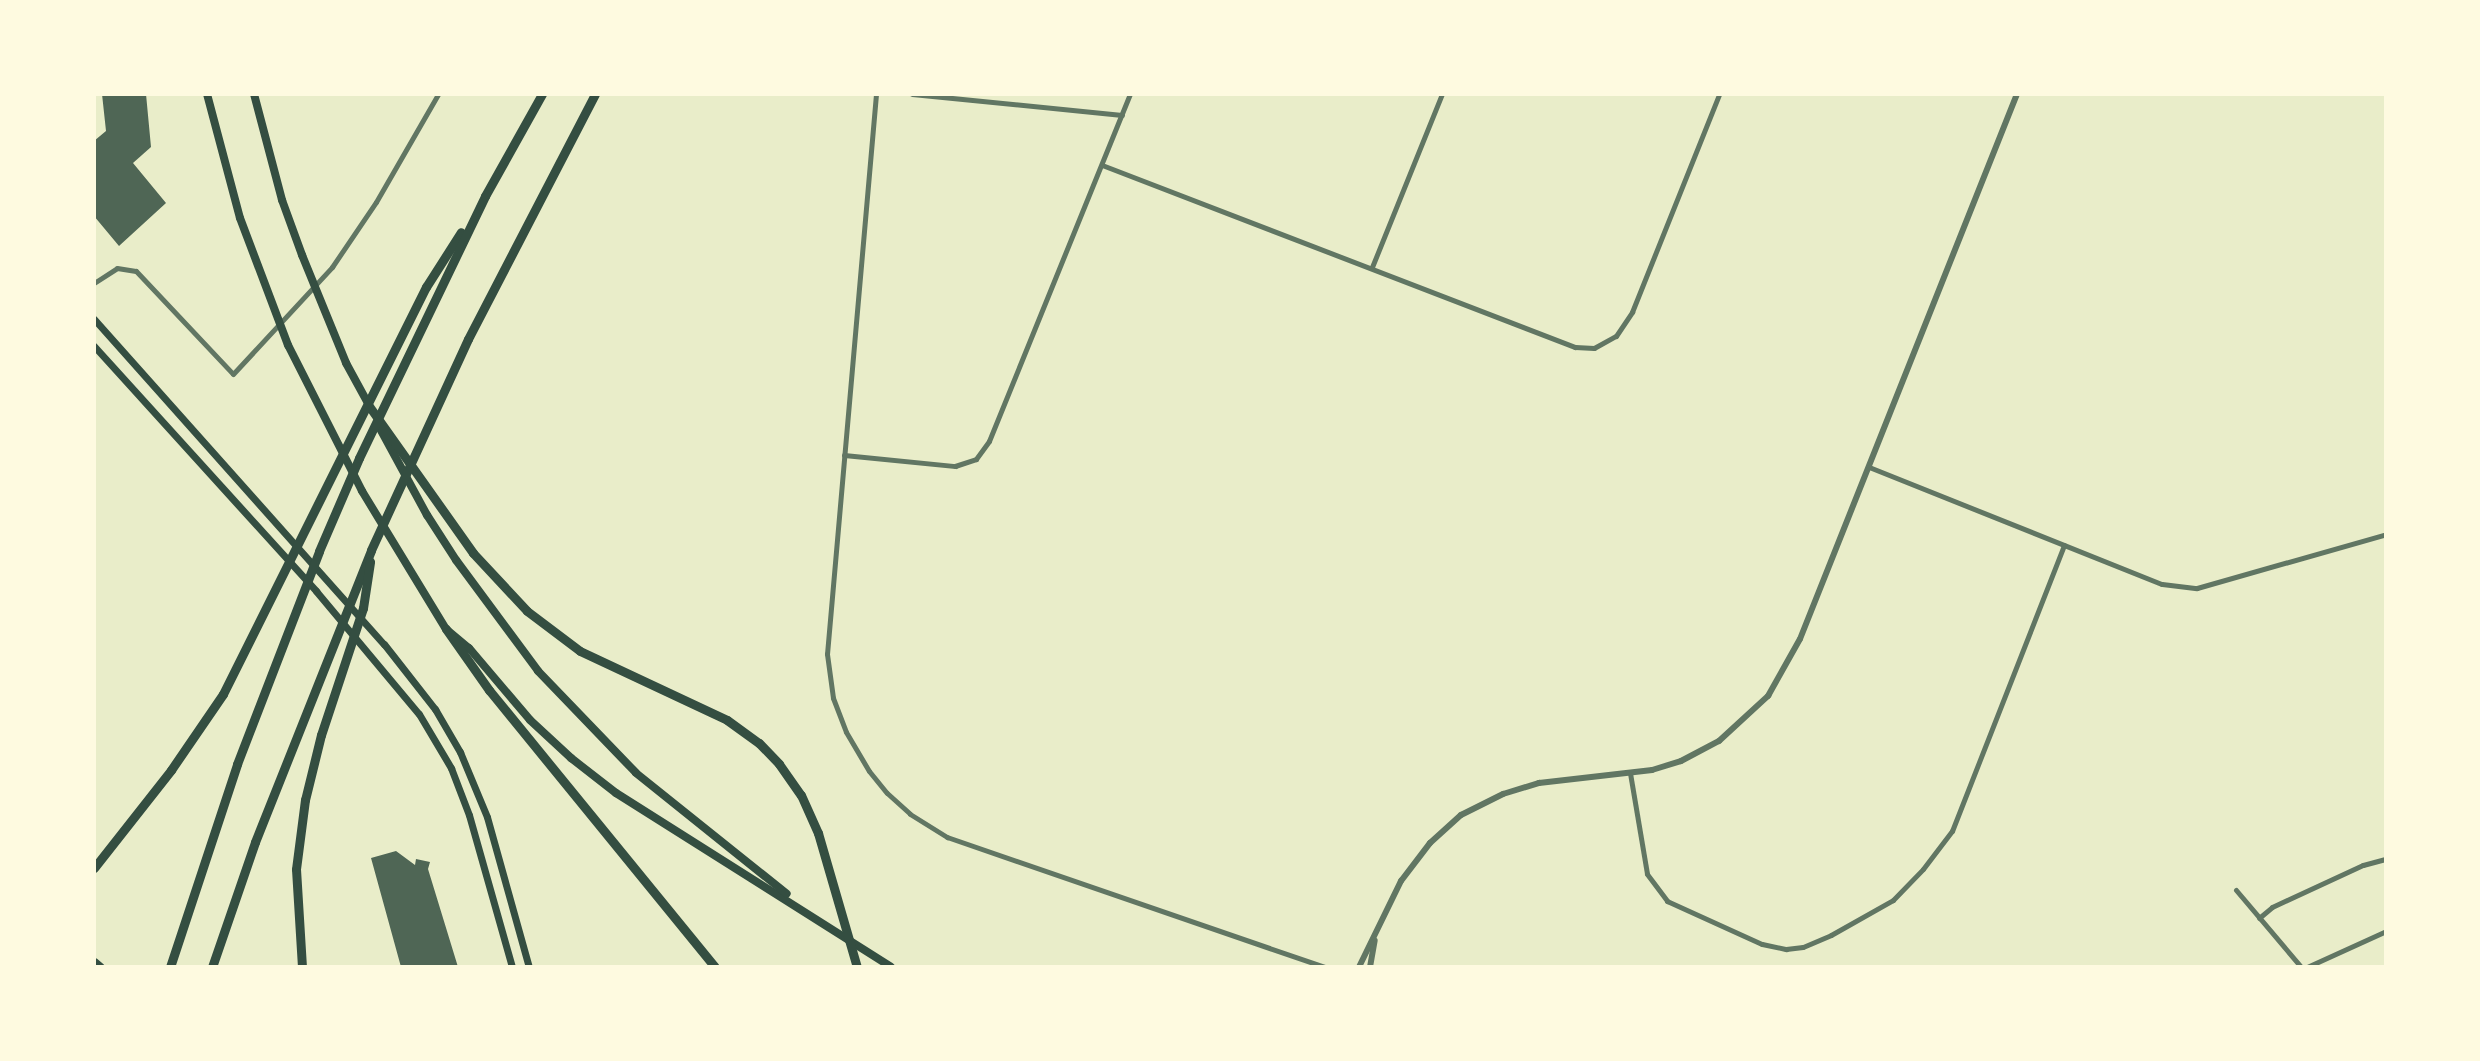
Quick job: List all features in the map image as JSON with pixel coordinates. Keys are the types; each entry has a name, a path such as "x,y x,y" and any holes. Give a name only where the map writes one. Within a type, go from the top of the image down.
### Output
{"highway":[{"path":"170,967 237,764 319,551 485,196 542,94"},
{"path":"212,967 255,842 371,550 468,339 595,94"},
{"path":"94,868 171,770 223,694 426,287 485,196"},
{"path":"369,406 446,518 508,593 551,631 608,666 710,710 759,743 801,795 832,875 857,967"},
{"path":"302,967 296,869 303,811 321,735 363,608 371,550"},
{"path":"446,629 489,690 715,967"},
{"path":"94,962 100,967"}],"main road":[{"path":"207,94 240,218 288,345 414,580 446,629 469,648 530,720 571,758 616,793 891,967"},
{"path":"254,94 282,200 346,363 391,452 456,560 517,645 595,733 679,810 823,922"},
{"path":"94,319 413,679 455,742 476,789 529,967"},
{"path":"94,346 397,685 419,714 451,768 469,815 512,967"}],"street":[{"path":"94,283 117,268 136,271 233,374 332,267 376,202 438,94"},
{"path":"876,94 827,654 833,698 846,732 869,771 887,793 910,814 947,837 1325,967"},
{"path":"912,94 1122,115"},
{"path":"844,455 955,466 976,459 989,441 1130,94"},
{"path":"1372,267 1442,94"},
{"path":"1102,165 1575,347 1594,348 1616,336 1632,312 1719,94"},
{"path":"1359,967 1375,940 1390,901 1416,859 1461,815 1503,794 1539,783 1630,773 1681,761 1743,723 1768,696 1792,657 2017,94"},
{"path":"1869,467 2162,584 2197,588 2386,534"},
{"path":"1630,773 1647,874 1667,901 1762,944 1786,949 1803,947 1831,935 1893,900 1923,869 1952,831 2064,545"},
{"path":"2259,918 2272,907 2363,865 2386,859"},
{"path":"2236,890 2304,967 2386,931"},
{"path":"1370,967 1375,940"}],"building":[{"path":"102,94 146,94 151,147 133,163 166,203 119,246 94,216 94,141 106,131"},
{"path":"396,851 415,865 416,859 430,862 428,869 458,967 401,967 371,858"}]}
